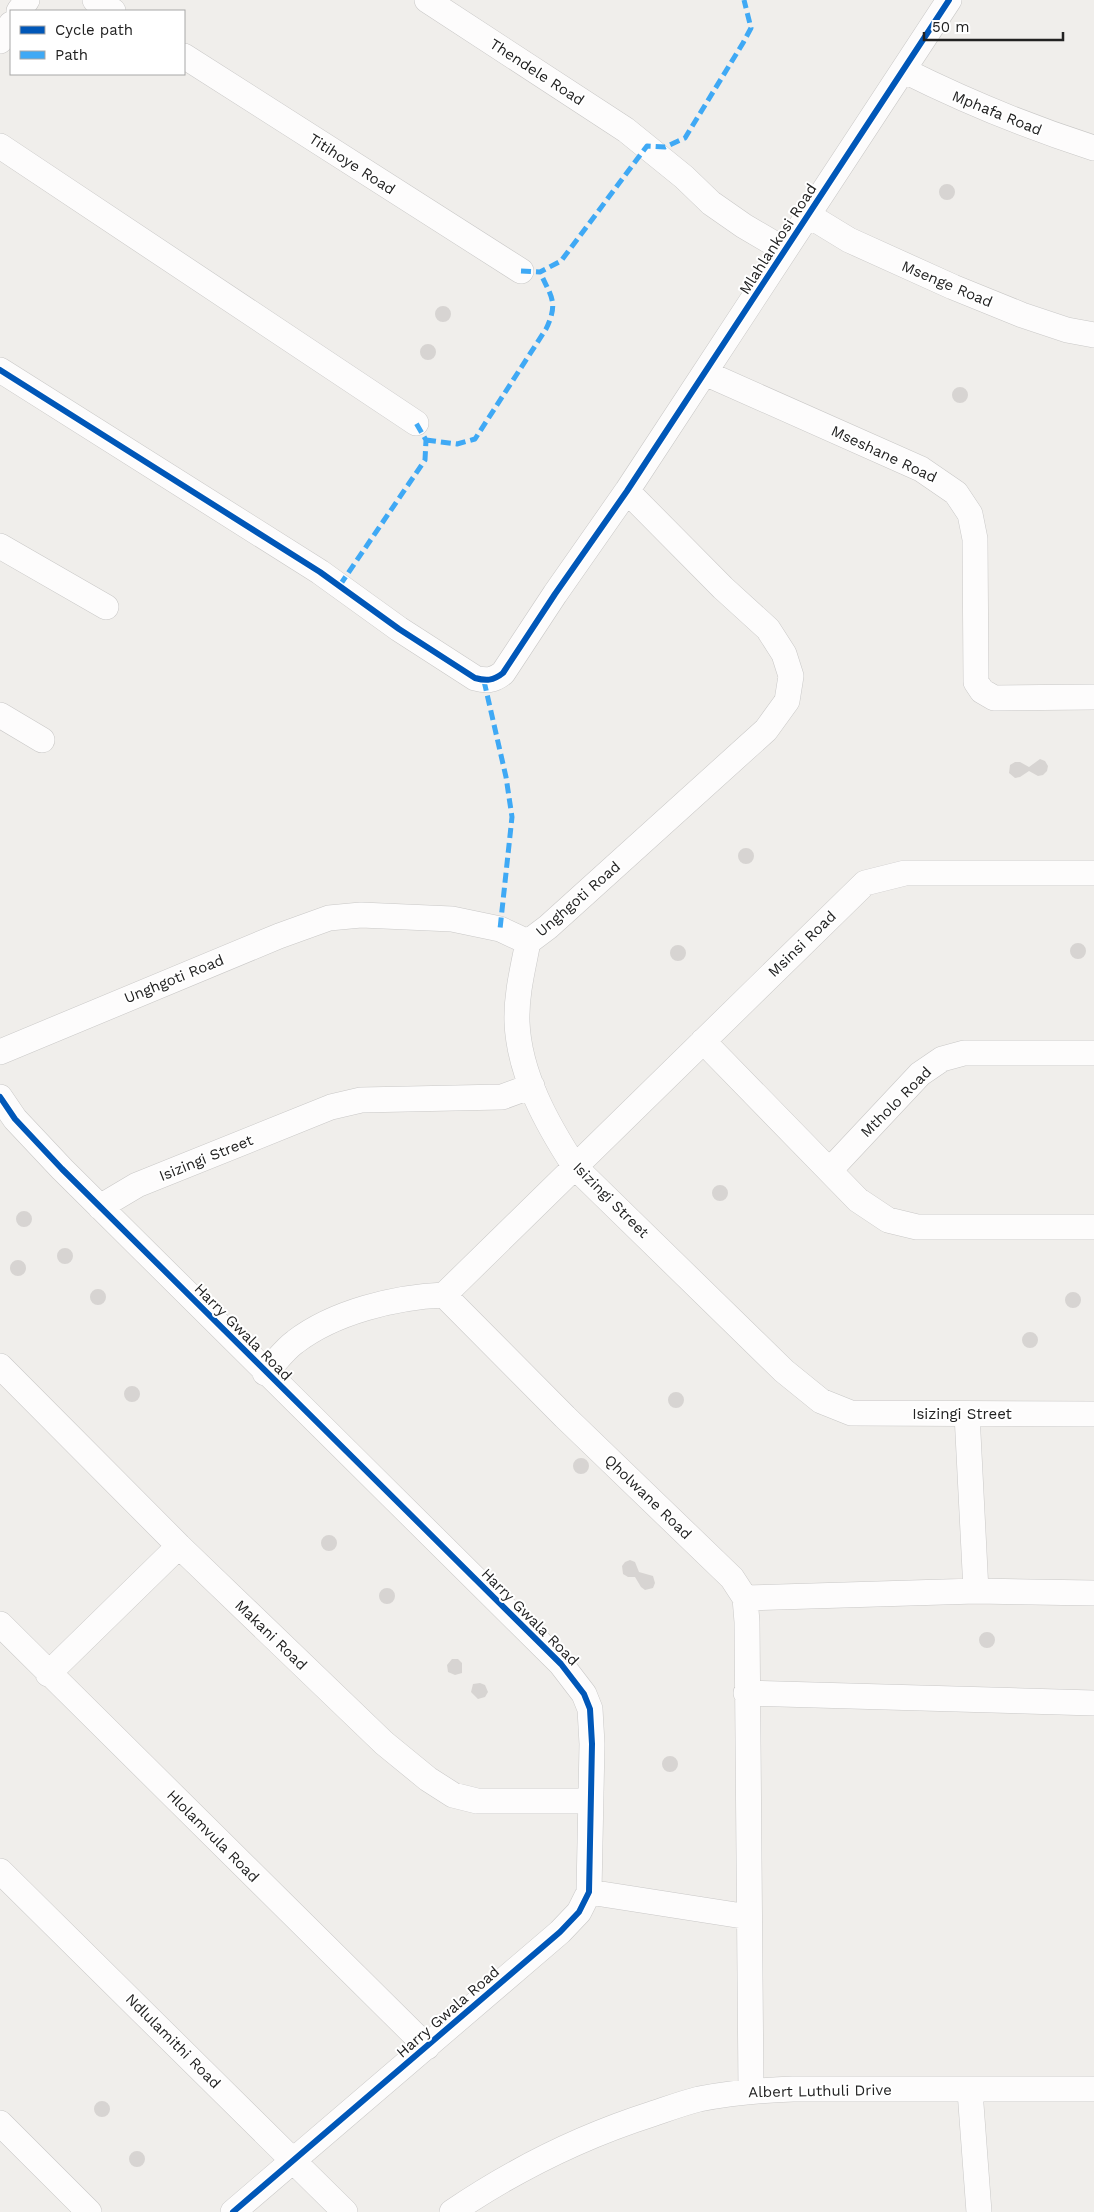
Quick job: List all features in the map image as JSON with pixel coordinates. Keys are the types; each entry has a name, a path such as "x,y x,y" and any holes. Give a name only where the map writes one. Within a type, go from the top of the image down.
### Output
{"street":[{"path":"95,0 111,10"},
{"name":"Thendele Road","path":"427,0 647,146 711,203 744,226 785,250"},
{"name":"Mlahlankosi Road","path":"0,370 326,576 422,645 475,678 484,681 496,679 503,673 554,594 627,491 949,0"},
{"path":"0,41 10,26"},
{"name":"Titihoye Road","path":"185,57 520,271"},
{"name":"Mphafa Road","path":"903,70 958,97 1027,126 1094,148"},
{"path":"0,146 416,423"},
{"name":"Msenge Road","path":"808,215 849,240 962,290 1066,330 1094,335"},
{"name":"Mseshane Road","path":"705,373 920,468 956,493 970,514 975,539 976,682 982,691 994,698 1094,697"},
{"name":"Unghgoti Road","path":"0,1052 270,939 329,918 361,915 452,920 500,929 528,942 548,927 766,730 787,701 791,676 784,654 768,629 723,588 627,491"},
{"path":"0,546 106,607"},
{"path":"0,715 42,740"},
{"name":"Msinsi Road","path":"444,1295 865,883 906,873 1094,873"},
{"path":"528,942 520,983 517,1022 521,1052 532,1086"},
{"path":"703,1041 858,1200 888,1220 917,1227 1094,1227"},
{"name":"Mtholo Road","path":"830,1170 920,1074 942,1058 964,1053 1094,1053"},
{"name":"Isizingi Street","path":"100,1206 137,1185 331,1108 361,1100 502,1097 532,1086 550,1128 575,1167 784,1371 821,1401 851,1414 1094,1414"},
{"name":"Harry Gwala Road","path":"0,1097 15,1119 265,1373 544,1646 576,1682 588,1701 592,1718 589,1892 579,1912 560,1932 233,2212"},
{"path":"265,1373 294,1342 328,1322 379,1305 418,1296 444,1295"},
{"name":"Qholwane Road","path":"444,1295 565,1417 732,1578 745,1598"},
{"name":"Makani Road","path":"0,1366 179,1546 384,1743 440,1787 453,1795 477,1801 590,1801"},
{"path":"967,1414 976,1591"},
{"path":"48,1674 179,1546"},
{"path":"751,2091 745,1598 976,1591 1094,1593"},
{"name":"Hlolamvula Road","path":"0,1624 48,1674 427,2046"},
{"path":"746,1693 1094,1703"},
{"name":"Ndlulamithi Road","path":"0,1871 346,2212"},
{"path":"589,1892 749,1917"},
{"name":"Albert Luthuli Drive","path":"452,2212 484,2190 552,2152 613,2127 697,2100 751,2091 793,2089 1094,2089"},
{"path":"970,2090 979,2212"},
{"path":"0,2123 90,2212"}],"building":[{"path":"944,184 950,184 955,189 953,198 944,200 939,195 939,189"},
{"path":"440,306 446,306 451,311 449,320 440,322 435,317 435,311"},
{"path":"425,344 431,344 436,349 434,358 425,360 420,355 420,349"},
{"path":"957,387 963,387 968,392 966,401 957,403 952,398 952,392"},
{"path":"1040,759 1045,761 1048,766 1047,771 1043,775 1038,776 1029,771 1015,778 1009,773 1010,765 1015,762 1020,762 1029,767"},
{"path":"743,848 749,848 754,853 752,862 743,864 738,859 738,853"},
{"path":"1075,943 1081,943 1086,948 1084,957 1075,959 1070,954 1070,948"},
{"path":"675,945 681,945 686,950 684,959 675,961 670,956 670,950"},
{"path":"717,1185 723,1185 728,1190 726,1199 717,1201 712,1196 712,1190"},
{"path":"21,1211 27,1211 32,1216 30,1225 21,1227 16,1222 16,1216"},
{"path":"62,1248 68,1248 73,1253 71,1262 62,1264 57,1259 57,1253"},
{"path":"15,1260 21,1260 26,1265 24,1274 15,1276 10,1271 10,1265"},
{"path":"95,1289 101,1289 106,1294 104,1303 95,1305 90,1300 90,1294"},
{"path":"1070,1292 1076,1292 1081,1297 1079,1306 1070,1308 1065,1303 1065,1297"},
{"path":"1027,1332 1033,1332 1038,1337 1036,1346 1027,1348 1022,1343 1022,1337"},
{"path":"129,1386 135,1386 140,1391 138,1400 129,1402 124,1397 124,1391"},
{"path":"673,1392 679,1392 684,1397 682,1406 673,1408 668,1403 668,1397"},
{"path":"578,1458 584,1458 589,1463 587,1472 578,1474 573,1469 573,1463"},
{"path":"326,1535 332,1535 337,1540 335,1549 326,1551 321,1546 321,1540"},
{"path":"630,1560 635,1562 639,1572 653,1576 655,1583 653,1588 645,1590 635,1577 628,1577 623,1574 622,1566"},
{"path":"384,1588 390,1588 395,1593 393,1602 384,1604 379,1599 379,1593"},
{"path":"984,1632 990,1632 995,1637 993,1646 984,1648 979,1643 979,1637"},
{"path":"452,1659 458,1659 462,1663 462,1673 455,1675 448,1672 447,1665"},
{"path":"480,1683 485,1685 488,1692 485,1697 478,1699 471,1692 473,1684"},
{"path":"667,1756 673,1756 678,1761 676,1770 667,1772 662,1767 662,1761"},
{"path":"99,2101 105,2101 110,2106 108,2115 99,2117 94,2112 94,2106"},
{"path":"134,2151 140,2151 145,2156 143,2165 134,2167 129,2162 129,2156"}],"marked path":[{"path":"521,271 540,272 561,261 647,146 665,147 685,138 751,28 744,0"},
{"path":"426,440 457,444 475,439 550,320 553,306 552,300 540,272"},
{"path":"340,585 425,460 426,440 416,423"},
{"path":"484,681 506,777 512,817 500,929"}],"cycle path":[{"path":"0,370 320,572 399,629 475,678 493,679 503,673 555,594 627,491 949,0"},
{"path":"0,1097 15,1119 62,1169 561,1664 584,1694 590,1709 592,1744 589,1892 579,1912 560,1932 233,2212"}]}
